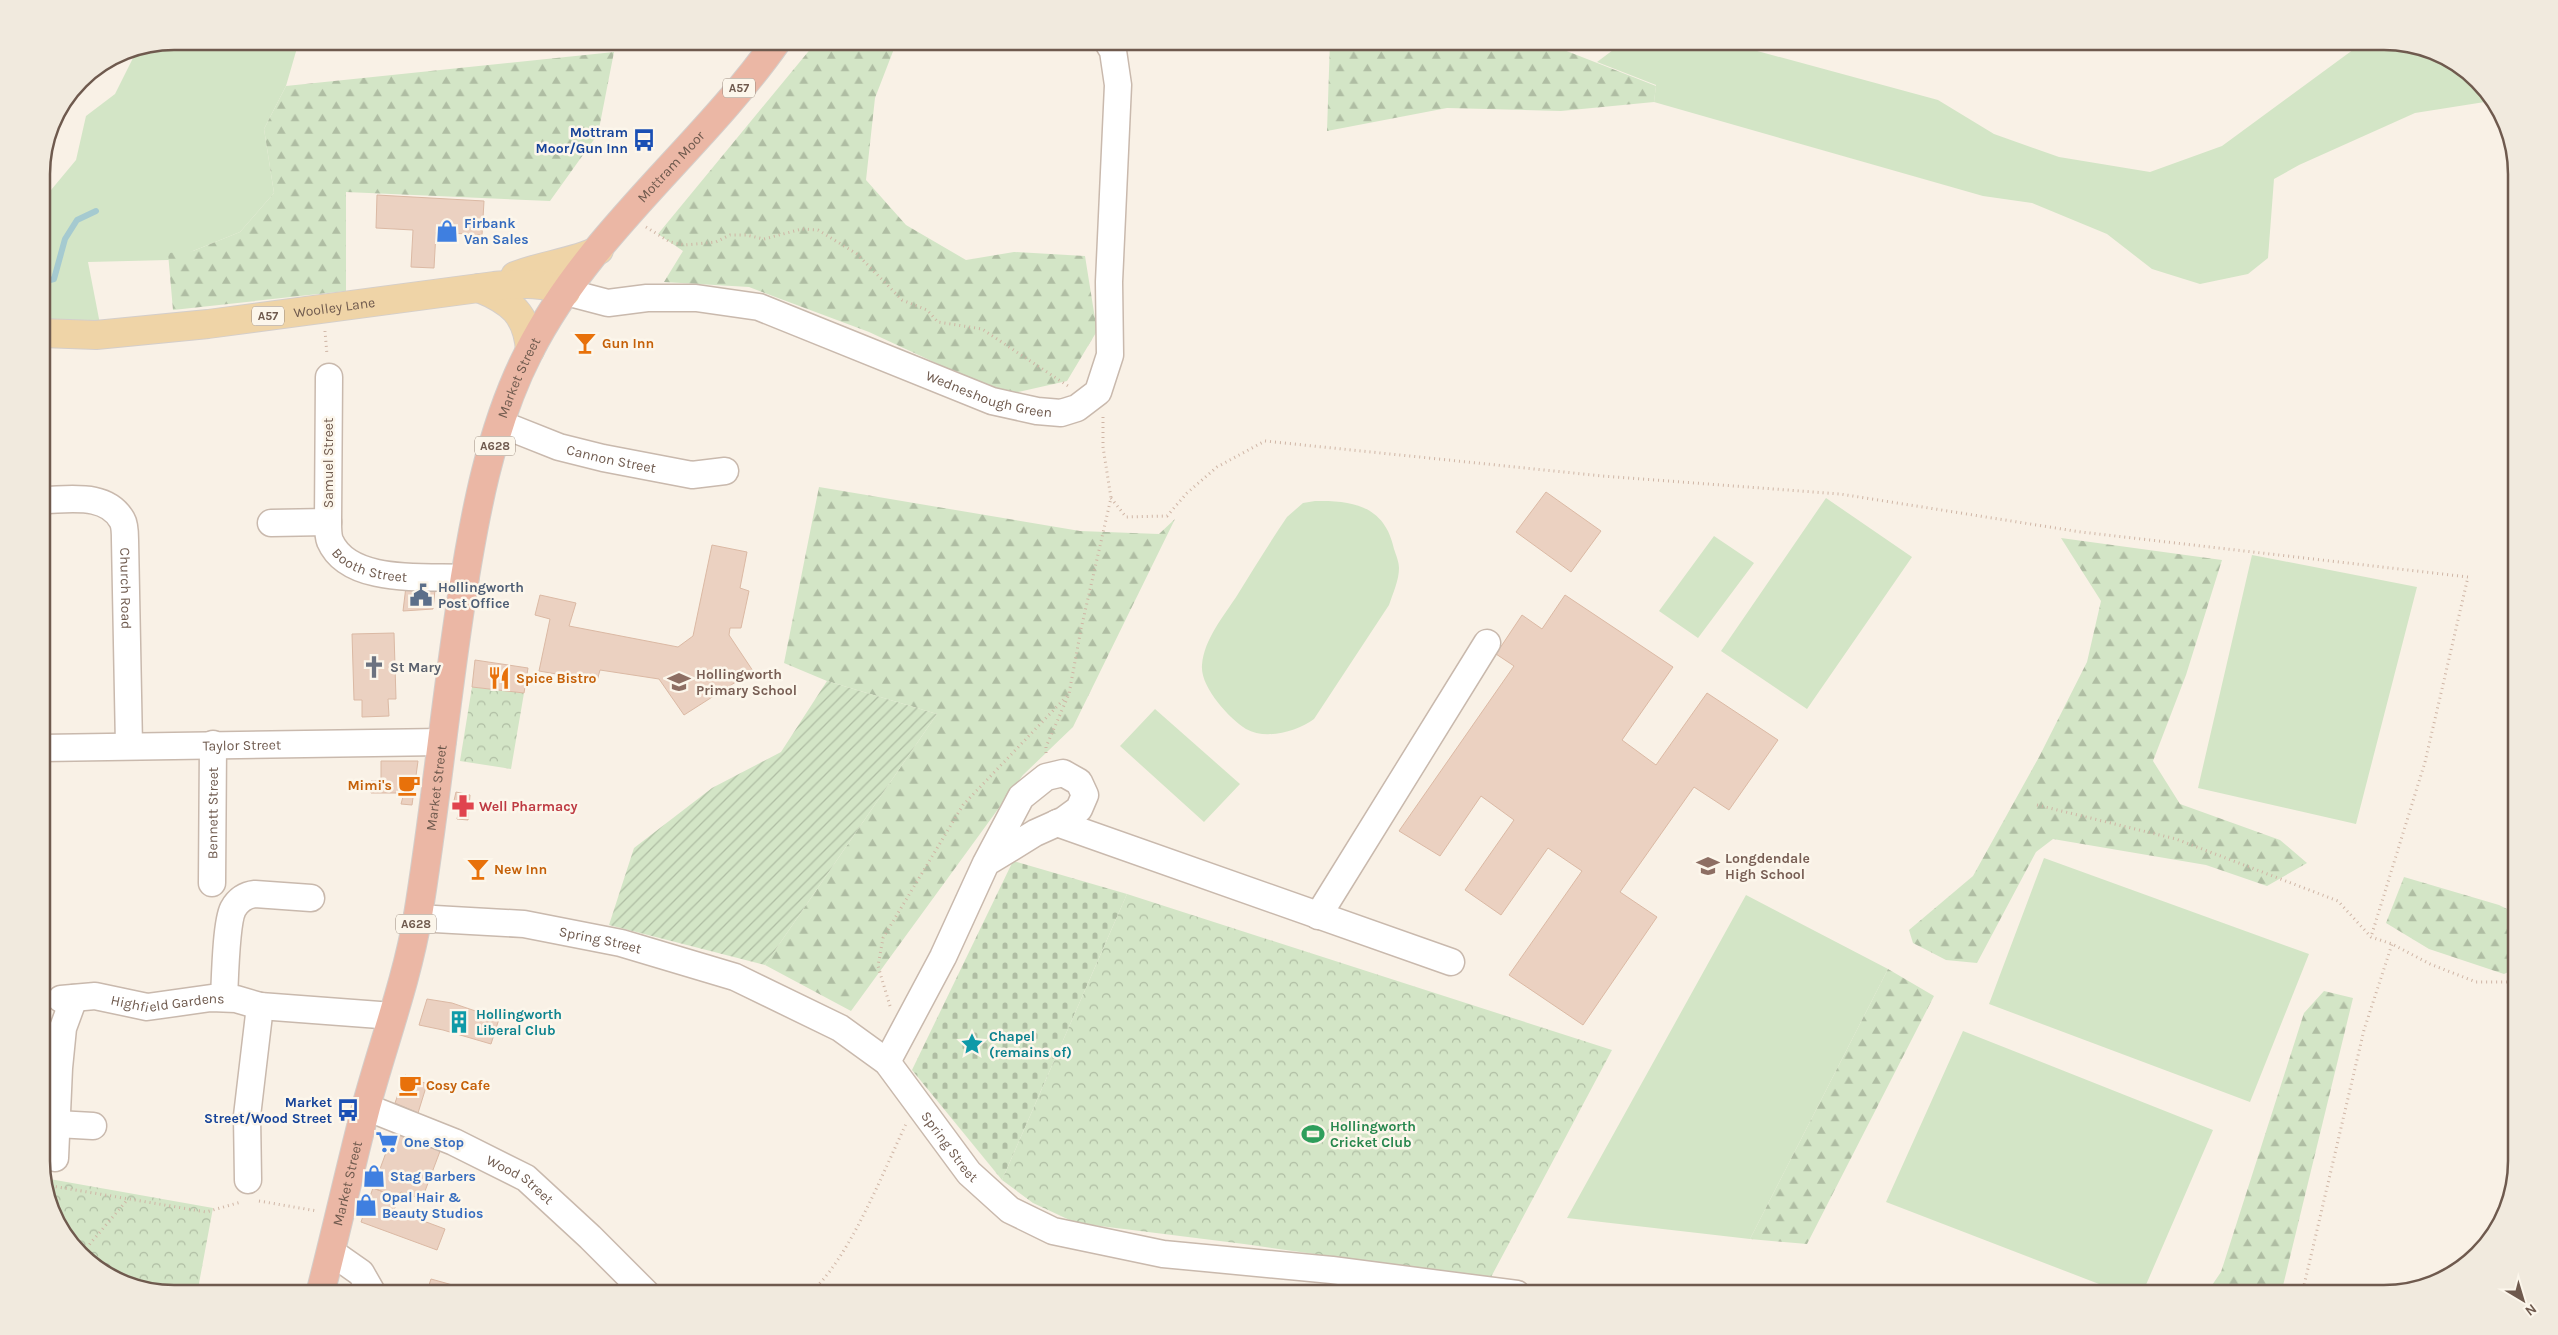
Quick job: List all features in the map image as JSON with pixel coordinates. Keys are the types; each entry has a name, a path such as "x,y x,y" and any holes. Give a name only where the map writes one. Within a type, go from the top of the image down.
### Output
{"highway":[{"name":"Mottram Moor","path":"566,292 627,216 701,134 770,50"},
{"name":"Market Street","path":"322,1285 366,1107 393,1016 417,918 465,578 484,483 515,381 530,350 566,292"}],"main road":[{"path":"486,287 530,270 561,264 599,250"},
{"name":"Woolley Lane","path":"50,333 96,335 208,324 486,287 532,284 554,286 566,292"},
{"path":"486,287 516,311 526,329 530,350"}],"street":[{"path":"1098,392 1110,355 1110,282 1118,85 1114,50"},
{"name":"Wedneshough Green","path":"566,292 608,303 647,298 696,298 759,307 992,401 1037,411 1061,413 1077,408 1098,392"},
{"name":"Samuel Street","path":"271,523 328,522 329,377"},
{"name":"Cannon Street","path":"501,424 559,447 603,458 692,475 725,471"},
{"name":"Church Road","path":"50,500 92,500 110,507 123,521 129,746"},
{"name":"Booth Street","path":"328,522 330,541 346,562 377,574 465,578"},
{"path":"1318,916 1487,643"},
{"name":"Taylor Street","path":"50,748 442,742"},
{"name":"Bennett Street","path":"212,883 213,744"},
{"path":"887,1062 943,957 986,862 1021,798 1046,777 1063,773 1079,782 1085,795 1079,809 986,862"},
{"path":"1057,823 1451,962"},
{"path":"224,998 231,917 238,902 249,895 255,894 310,898"},
{"name":"Spring Street","path":"417,918 524,924 621,943 735,977 840,1028 887,1062 969,1173 1010,1210 1052,1231 1163,1254 1332,1270 1448,1285"},
{"name":"Highfield Gardens","path":"55,1158 58,1068 68,999 95,996 147,1007 211,998 224,998 236,999 260,1006 393,1016"},
{"path":"248,1180 247,1116 260,1006"},
{"name":"Wood Street","path":"366,1107 454,1142 526,1178 590,1237 638,1285"},
{"path":"57,1124 93,1126"},
{"path":"331,1252 361,1273 368,1285"}],"path":[{"path":"627,216 670,242 684,245 716,242 730,235 746,235 764,239 802,229 818,230 857,254 902,300 927,310 938,322 982,329 1070,387 1098,392 1104,408 1103,447 1111,498 1080,628 1069,694 1046,747 1046,777"},
{"path":"323,308 329,377"},
{"path":"1111,498 1126,517 1167,516 1187,493 1217,467 1265,441 1602,476 1840,494 2081,532 2468,576 2425,762 2370,937"},
{"path":"900,1038 878,966 883,938 963,805 1069,694"},
{"path":"2037,805 2176,838 2338,901 2370,937 2392,944 2430,964 2476,982 2508,982"},
{"path":"2304,1285 2364,1030 2392,944"},
{"path":"820,1285 845,1248 916,1103"},
{"path":"52,1186 206,1212 250,1199 340,1215"},
{"path":"86,1248 129,1198"}],"green space":[{"path":"165,50 296,50 286,86 264,129 274,193 240,232 168,260 88,262 100,324 50,322 50,190 76,160 86,116 115,94 133,57 149,52"},
{"path":"810,50 894,50 875,98 866,180 906,225 966,260 1014,252 1085,256 1097,331 1067,381 1005,395 869,332 749,287 664,282 683,251 658,234"},
{"path":"1330,50 1564,50 1656,86 1654,102 1561,111 1447,108 1327,131"},
{"path":"1613,50 1753,50 1938,100 1994,134 2059,157 2150,172 2222,146 2353,50 2401,51 2432,59 2466,81 2485,102 2415,113 2299,165 2274,179 2268,258 2248,274 2200,284 2152,269 2107,234 2032,203 1983,196 1654,102 1656,85 1597,62"},
{"path":"614,52 598,134 550,201 346,192 346,291 173,310 168,253 193,251 240,232 274,193 264,129 286,86"},
{"path":"819,487 1080,531 1159,534 1175,519 1073,727 1023,775 851,1011 765,965 937,714 827,681 784,663"},
{"path":"1826,498 1912,557 1807,709 1721,651"},
{"path":"1315,501 1343,502 1366,509 1376,515 1390,535 1399,568 1397,582 1389,605 1314,719 1290,731 1262,734 1246,729 1239,724 1217,701 1203,674 1204,655 1216,628 1287,517 1303,503"},
{"path":"1714,536 1754,563 1698,638 1659,611"},
{"path":"2061,538 2222,560 2186,675 2153,761 2180,804 2280,840 2307,863 2267,886 2206,865 2053,839 2036,852 1977,963 1946,960 1913,943 1909,930 1973,876 2039,757 2087,662 2101,601"},
{"path":"2252,555 2417,587 2356,824 2198,788"},
{"path":"827,681 937,714 765,965 609,925 634,848 712,788 781,752"},
{"path":"472,687 524,693 511,769 460,761"},
{"path":"1155,709 1240,784 1204,822 1120,746"},
{"path":"2044,858 2309,954 2250,1102 1989,1004"},
{"path":"1013,861 1127,894 1002,1180 912,1070"},
{"path":"2404,877 2499,905 2508,910 2508,972 2504,974 2429,949 2386,923"},
{"name":"Hollingworth Cricket Club","path":"1127,894 1612,1050 1490,1279 1244,1244 1076,1223 1033,1203 1002,1180"},
{"path":"1746,895 1888,969 1750,1239 1567,1218"},
{"path":"1888,969 1934,996 1807,1244 1750,1239"},
{"path":"2324,991 2353,998 2283,1285 2212,1285 2221,1272 2304,1013"},
{"path":"1963,1031 2213,1130 2146,1285 2102,1285 1886,1202"},
{"path":"51,1179 213,1208 199,1285 149,1283 119,1272 105,1264 81,1243 63,1216"}],"building":[{"name":"Firbank Van Sales","path":"377,195 484,201 482,235 436,232 434,268 411,267 413,230 376,228"},
{"path":"1546,492 1601,531 1571,572 1516,532"},
{"path":"712,545 747,552 740,588 749,591 741,628 730,628 729,635 753,671 684,715 659,679 600,670 597,681 539,671 550,619 535,615 540,595 576,603 569,626 678,647 693,636"},
{"path":"407,578 436,580 433,609 403,611"},
{"path":"1565,595 1673,667 1622,740 1656,765 1707,693 1778,740 1729,810 1694,787 1620,892 1657,917 1583,1025 1509,975 1582,871 1548,848 1501,915 1465,890 1514,820 1481,796 1440,856 1399,831 1514,666 1496,654 1522,615 1542,629"},
{"name":"St Mary","path":"394,633 396,699 388,699 389,716 362,717 362,700 354,700 352,634"},
{"name":"Spice Bistro","path":"475,660 528,668 524,693 472,687"},
{"path":"381,761 418,761 412,805 401,804 404,793 371,793 371,781 381,781"},
{"name":"Well Pharmacy","path":"456,792 470,795 468,820 457,819 460,806 453,805"},
{"name":"Hollingworth Liberal Club","path":"427,999 452,1003 499,1019 491,1044 419,1025"},
{"path":"405,1075 427,1084 418,1113 395,1103"},
{"path":"395,1128 442,1146 422,1199 401,1192 399,1198 373,1188"},
{"path":"373,1188 399,1198 394,1210 445,1229 437,1250 361,1222"},
{"path":"431,1279 453,1285 429,1285"}],"waterway":[{"path":"50,280 54,279 65,239 77,220 96,211"}],"place":[{"name":"Mottram Moor/Gun Inn","path":"644,140"},
{"name":"Firbank Van Sales","path":"447,231"},
{"name":"Gun Inn","path":"585,343"},
{"name":"Hollingworth Post Office","path":"421,595"},
{"name":"St Mary","path":"374,667"},
{"name":"Spice Bistro","path":"499,678"},
{"name":"Hollingworth Primary School","path":"679,682"},
{"name":"Mimi's","path":"409,785"},
{"name":"Well Pharmacy","path":"463,806"},
{"name":"Longdendale High School","path":"1708,866"},
{"name":"New Inn","path":"478,869"},
{"name":"Hollingworth Liberal Club","path":"459,1022"},
{"name":"Chapel (remains of)","path":"972,1044"},
{"name":"Cosy Cafe","path":"410,1085"},
{"name":"Market Street/Wood Street","path":"348,1110"},
{"name":"Hollingworth Cricket Club","path":"1313,1134"},
{"name":"One Stop","path":"387,1142"},
{"name":"Stag Barbers","path":"374,1176"},
{"name":"Opal Hair & Beauty Studios","path":"366,1205"}]}
